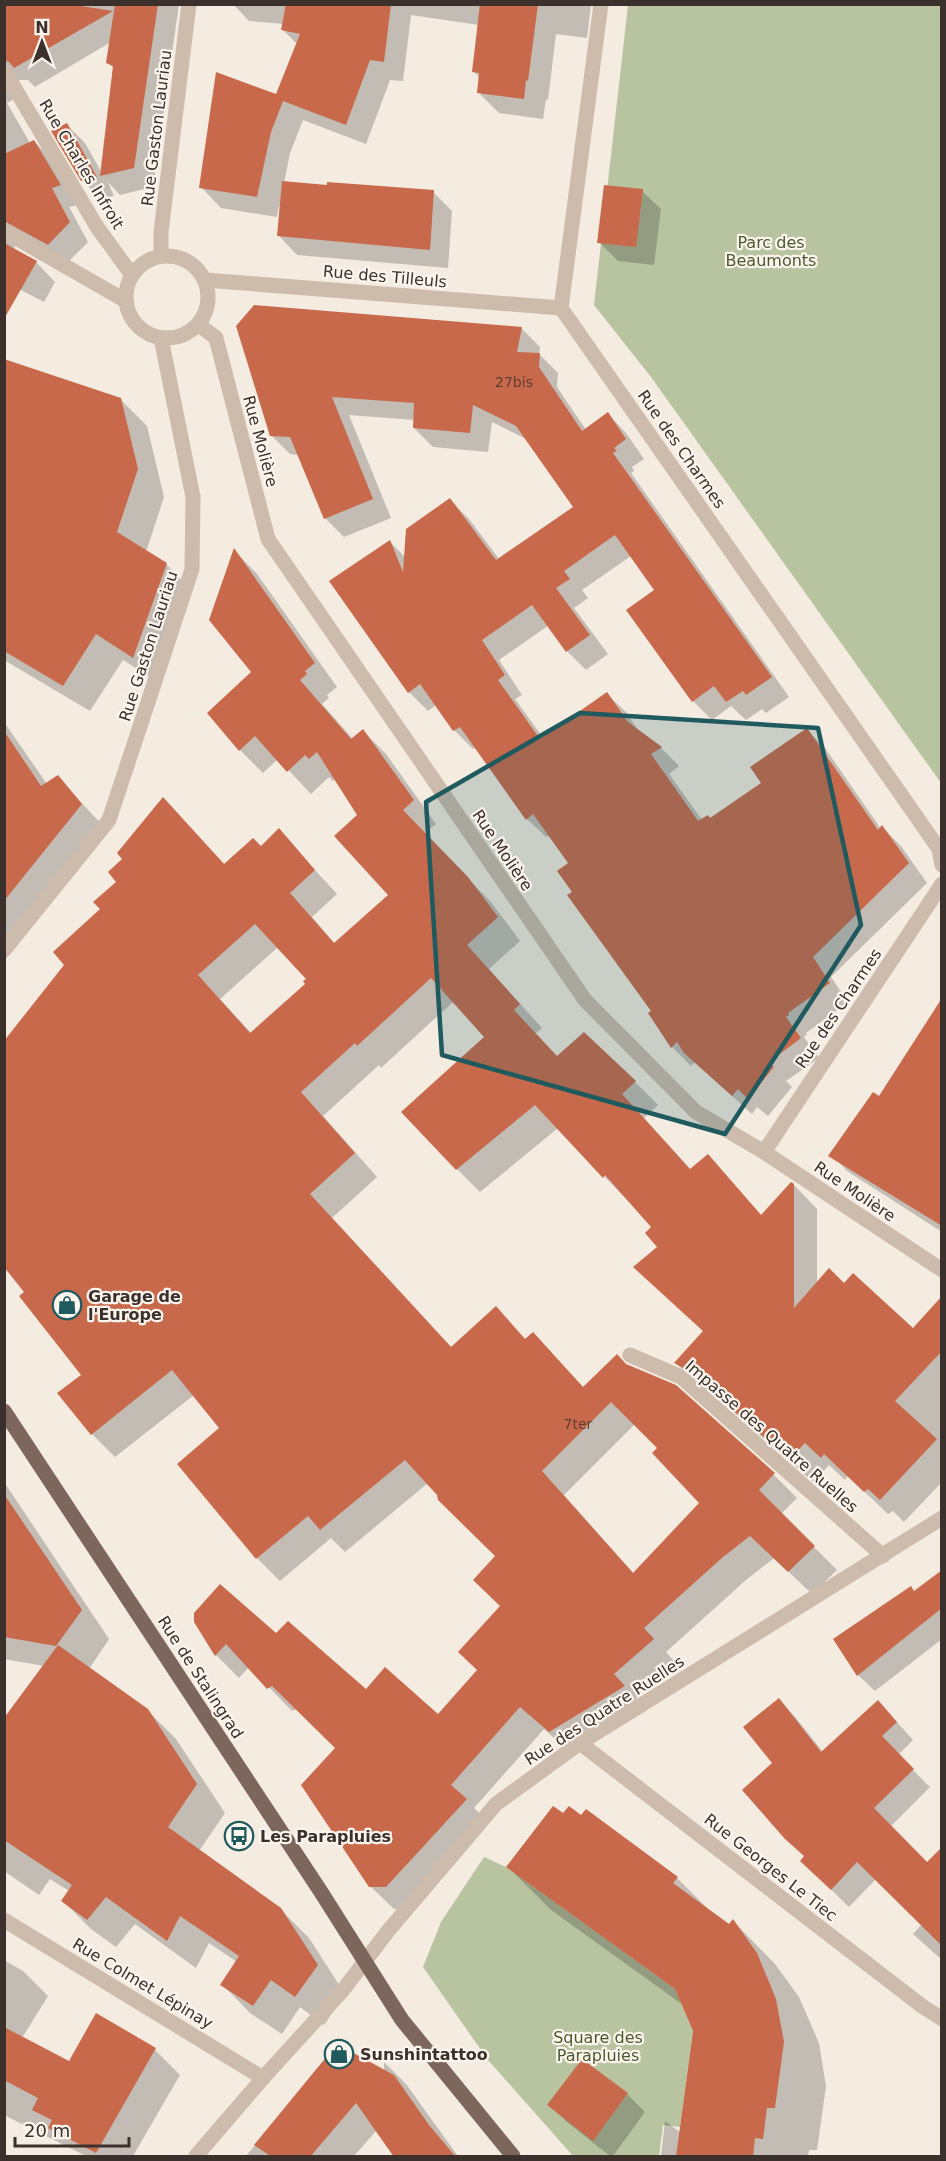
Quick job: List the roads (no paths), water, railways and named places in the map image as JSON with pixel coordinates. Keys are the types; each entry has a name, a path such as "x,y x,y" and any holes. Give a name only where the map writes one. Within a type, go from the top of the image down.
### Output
{"main road":[{"name":"Rue de Stalingrad","path":"4,1411 326,1900 402,2020 513,2157"}],"street":[{"name":"Rue Gaston Lauriau","path":"161,255 161,232 189,4"},
{"path":"561,308 601,4"},
{"name":"Rue Charles Infroit","path":"4,70 97,227 132,274"},
{"path":"4,231 126,301"},
{"path":"161,255 182,258 199,270 208,291 205,314 198,324 188,333 175,338 161,338 137,325 129,314 126,301 127,287 132,274 140,266 161,255"},
{"name":"Rue des Tilleuls","path":"205,280 561,308"},
{"name":"Rue des Charmes","path":"561,308 939,849 942,865"},
{"name":"Rue Molière","path":"198,324 216,338 268,539 585,1000 696,1112 764,1152 942,1270"},
{"name":"Rue Gaston Lauriau","path":"4,950 109,820 192,569 193,497 161,338"},
{"name":"Rue des Charmes","path":"764,1152 942,884"},
{"name":"Impasse des Quatre Ruelles","path":"630,1355 681,1377 883,1556"},
{"name":"Rue des Quatre Ruelles","path":"196,2157 263,2078 343,1990 388,1930 496,1804 580,1743 942,1518"},
{"name":"Rue Georges Le Tiec","path":"580,1743 942,2019"},
{"name":"Rue Colmet Lépinay","path":"4,1920 263,2078"}],"place":[{"name":"Garage de l'Europe","path":"67,1305"},
{"name":"Les Parapluies","path":"239,1836"},
{"name":"Sunshintattoo","path":"339,2054"}],"park label":[{"name":"Parc des Beaumonts","path":"771,251"},
{"name":"Square des Parapluies","path":"598,2046"}]}
